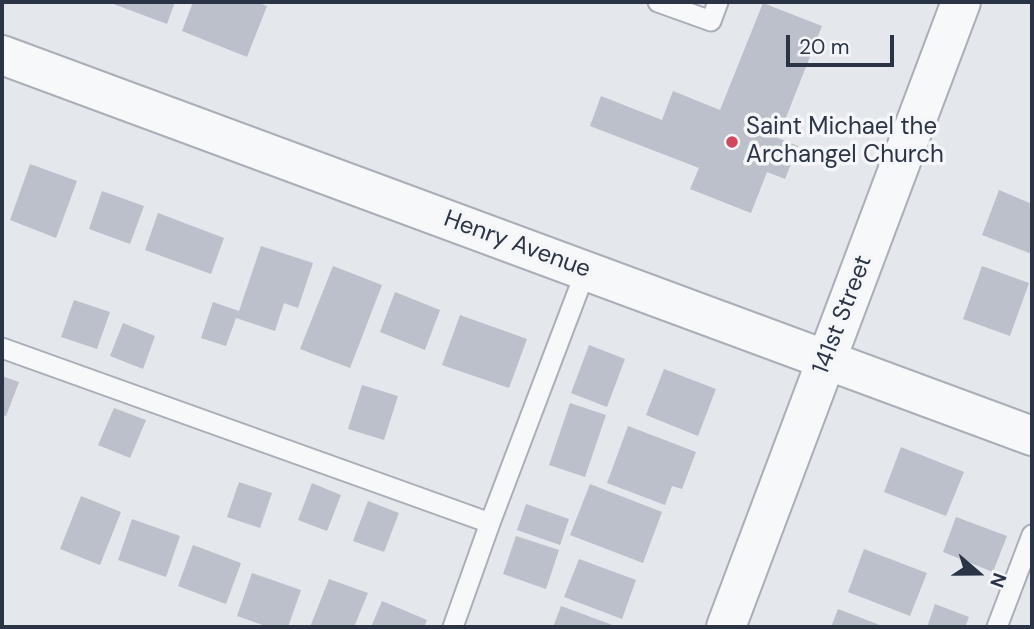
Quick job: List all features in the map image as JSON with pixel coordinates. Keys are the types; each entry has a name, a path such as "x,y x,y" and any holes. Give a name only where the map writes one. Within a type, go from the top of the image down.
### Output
{"street":[{"name":"141st Street","path":"726,627 961,2"},
{"name":"Henry Avenue","path":"2,55 1032,436"}],"lane":[{"path":"658,2 711,21 718,2"},
{"path":"453,627 586,271"},
{"path":"2,348 490,523"},
{"path":"997,627 1032,535"}],"building":[{"path":"108,2 175,2 167,24"},
{"path":"193,2 255,2 267,6 247,57 182,31"},
{"path":"763,3 822,26 778,138 798,146 785,179 767,172 751,213 690,189 699,168 590,126 601,96 662,120 673,91 720,110"},
{"path":"30,164 77,181 56,238 10,220"},
{"path":"999,190 1032,204 1032,254 982,235"},
{"path":"102,191 144,206 130,244 89,229"},
{"path":"158,213 224,238 211,274 145,250"},
{"path":"261,246 313,263 298,308 284,303 275,331 236,318 226,346 201,338 213,302 239,311"},
{"path":"333,266 382,285 350,368 300,349"},
{"path":"982,266 1029,283 1010,336 963,319"},
{"path":"395,292 440,310 425,350 380,332"},
{"path":"74,300 110,312 97,349 61,337"},
{"path":"460,315 527,339 509,388 442,365"},
{"path":"123,323 155,336 143,369 110,356"},
{"path":"589,345 625,359 607,407 571,393"},
{"path":"664,369 716,389 698,436 646,415"},
{"path":"2,376 19,382 6,416 2,415"},
{"path":"362,385 398,396 384,440 348,429"},
{"path":"570,403 606,415 585,477 549,465"},
{"path":"114,408 146,420 130,458 98,445"},
{"path":"628,426 696,452 682,489 672,486 665,505 607,483"},
{"path":"901,447 964,472 946,516 884,492"},
{"path":"239,482 272,493 260,528 227,517"},
{"path":"312,483 341,495 327,531 298,520"},
{"path":"590,484 662,512 643,563 570,535"},
{"path":"81,496 121,512 100,565 60,549"},
{"path":"368,501 399,513 384,552 353,541"},
{"path":"526,504 569,519 560,545 517,530"},
{"path":"956,517 1007,536 993,572 943,552"},
{"path":"132,519 180,536 166,577 118,560"},
{"path":"516,536 559,550 546,589 503,574"},
{"path":"193,545 241,563 226,604 178,586"},
{"path":"864,549 927,573 910,616 848,592"},
{"path":"579,559 636,580 622,619 564,597"},
{"path":"252,573 301,590 288,627 268,627 237,616"},
{"path":"329,579 368,593 354,627 310,627"},
{"path":"382,601 427,620 424,627 371,627"},
{"path":"935,604 969,617 965,627 927,627"},
{"path":"561,606 618,627 553,627"},
{"path":"838,609 885,627 831,627"}],"place":[{"name":"Saint Michael the Archangel Church","path":"732,142"}]}
